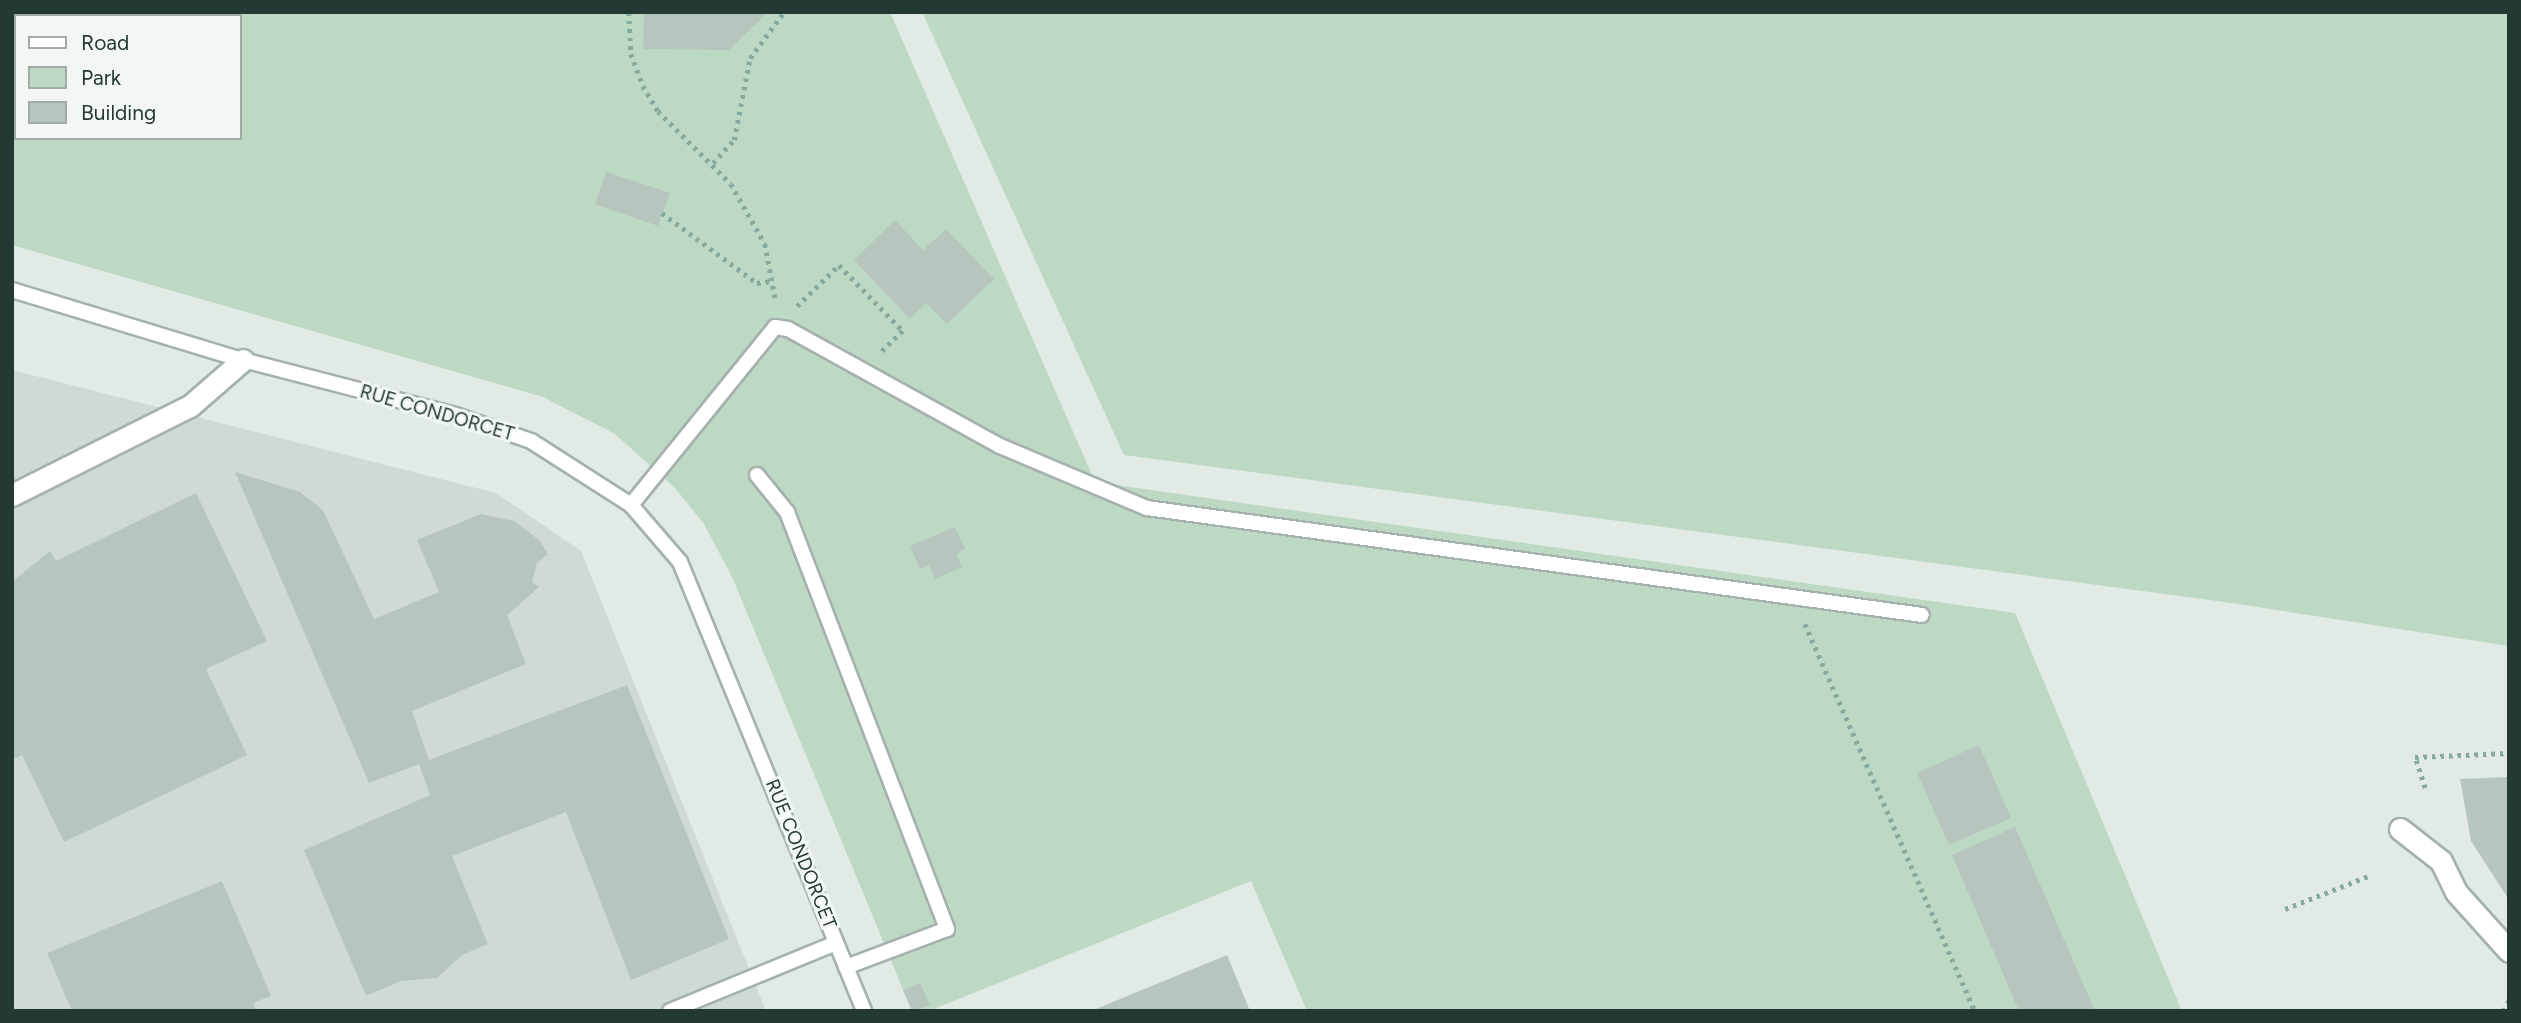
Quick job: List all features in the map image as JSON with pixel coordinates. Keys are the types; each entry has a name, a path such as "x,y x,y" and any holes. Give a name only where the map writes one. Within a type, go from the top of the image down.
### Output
{"street":[{"path":"12,495 190,406 243,360"},
{"path":"2400,829 2441,861 2456,892 2509,951"}],"lane":[{"name":"RUE CONDORCET","path":"12,290 243,360 456,415 531,441 631,505 680,562 864,1011"},
{"path":"631,505 775,327 861,370 1000,446 1147,508 1922,615"},
{"path":"757,475 787,512 947,929 846,967"},
{"path":"670,1011 836,943"}],"path":[{"path":"629,12 631,54 643,86 658,111 713,163 765,244 773,281 775,327"},
{"path":"713,163 734,140 750,58 784,12"},
{"path":"663,213 757,283 773,281"},
{"path":"775,327 839,265 903,331 861,370"},
{"path":"1793,597 1975,1011"},
{"path":"2425,788 2415,757 2509,753"},
{"path":"2285,909 2371,875"},
{"path":"2503,1011 2509,1000"}],"shaded area":[{"path":"12,370 496,493 581,551 766,1011 12,1011"}],"green space":[{"path":"12,12 890,12 1095,482 2015,613 2182,1011 1307,1011 1251,881 929,1011 912,1011 733,579 704,524 675,488 615,434 543,397 12,245"},
{"path":"922,12 2509,12 2509,646 2232,603 1124,455"}],"building":[{"path":"644,12 768,12 729,50 643,49"},
{"path":"606,172 670,193 658,226 595,204"},
{"path":"895,220 923,250 946,229 994,279 947,324 926,303 910,319 854,260"},
{"path":"235,472 300,492 323,510 374,619 439,592 417,540 481,514 514,521 539,540 548,554 537,563 532,582 539,587 507,615 526,664 412,711 429,760 627,685 729,939 631,980 566,812 452,856 488,944 462,955 437,978 401,981 366,996 304,850 430,795 419,764 369,783"},
{"path":"196,493 267,641 206,669 247,755 64,842 22,755 12,760 12,582 50,551 56,561"},
{"path":"955,527 965,549 956,554 962,567 935,579 929,565 920,569 910,546"},
{"path":"1979,745 2011,818 1949,845 1917,773"},
{"path":"2509,777 2509,900 2471,841 2460,779"},
{"path":"2015,827 2095,1011 2019,1011 1952,855"},
{"path":"222,881 271,996 253,1003 256,1011 72,1011 47,953"},
{"path":"1227,955 1250,1011 1091,1011"},
{"path":"920,983 930,1005 912,1011 903,990"}]}
